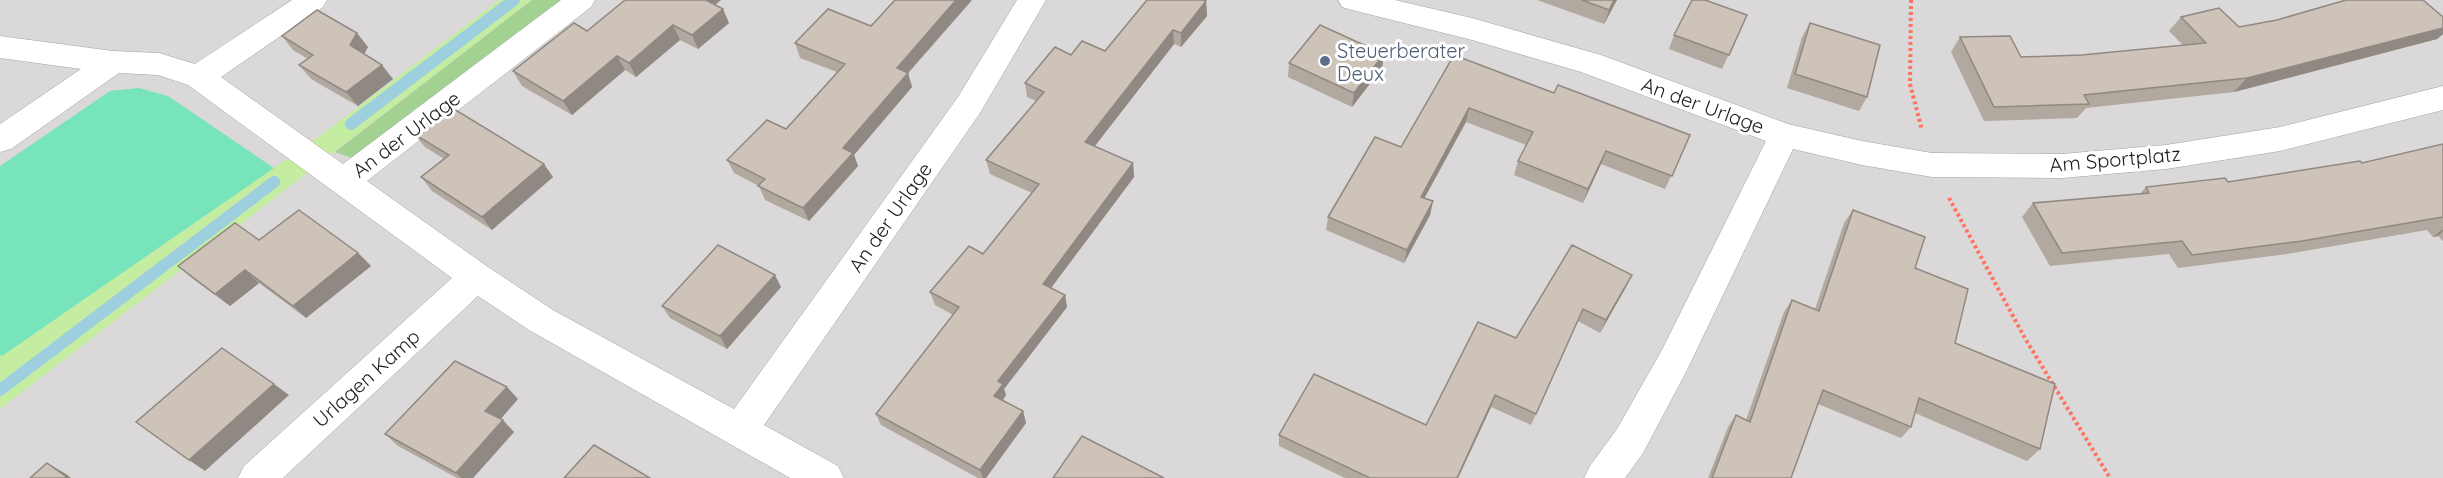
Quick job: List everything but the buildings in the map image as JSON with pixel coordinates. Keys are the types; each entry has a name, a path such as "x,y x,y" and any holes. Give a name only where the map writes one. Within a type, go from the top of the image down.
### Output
{"street":[{"path":"199,77 313,0"},
{"name":"An der Urlage","path":"345,180 581,0"},
{"name":"An der Urlage","path":"740,429 969,105 1032,0"},
{"name":"An der Urlage","path":"1352,0 1472,29 1590,63 1784,135 1674,360 1630,441 1603,478"},
{"name":"An der Urlage","path":"0,47 113,62 159,64 199,77 345,180 476,277 541,320 825,478"},
{"path":"0,140 113,62"},
{"name":"Am Sportplatz","path":"1784,135 1862,153 1932,165 2062,166 2166,157 2280,139 2443,98"},
{"name":"Urlagen Kamp","path":"257,478 476,277"}],"path":[{"path":"1911,0 1910,84 1932,165 1982,266 2064,407 2110,478"}],"shaded area":[{"path":"0,0 2443,0 2443,478 0,478"}],"green space":[{"path":"499,0 532,0 0,409 0,355 2,356 320,136"},
{"path":"532,0 561,0 355,159 335,152"},
{"path":"139,88 168,96 274,168 2,356 0,355 0,166 110,91"}],"waterway":[{"path":"351,124 514,0"},
{"path":"0,390 274,182"}],"place":[{"name":"Steuerberater Deux","path":"1325,61"}]}
